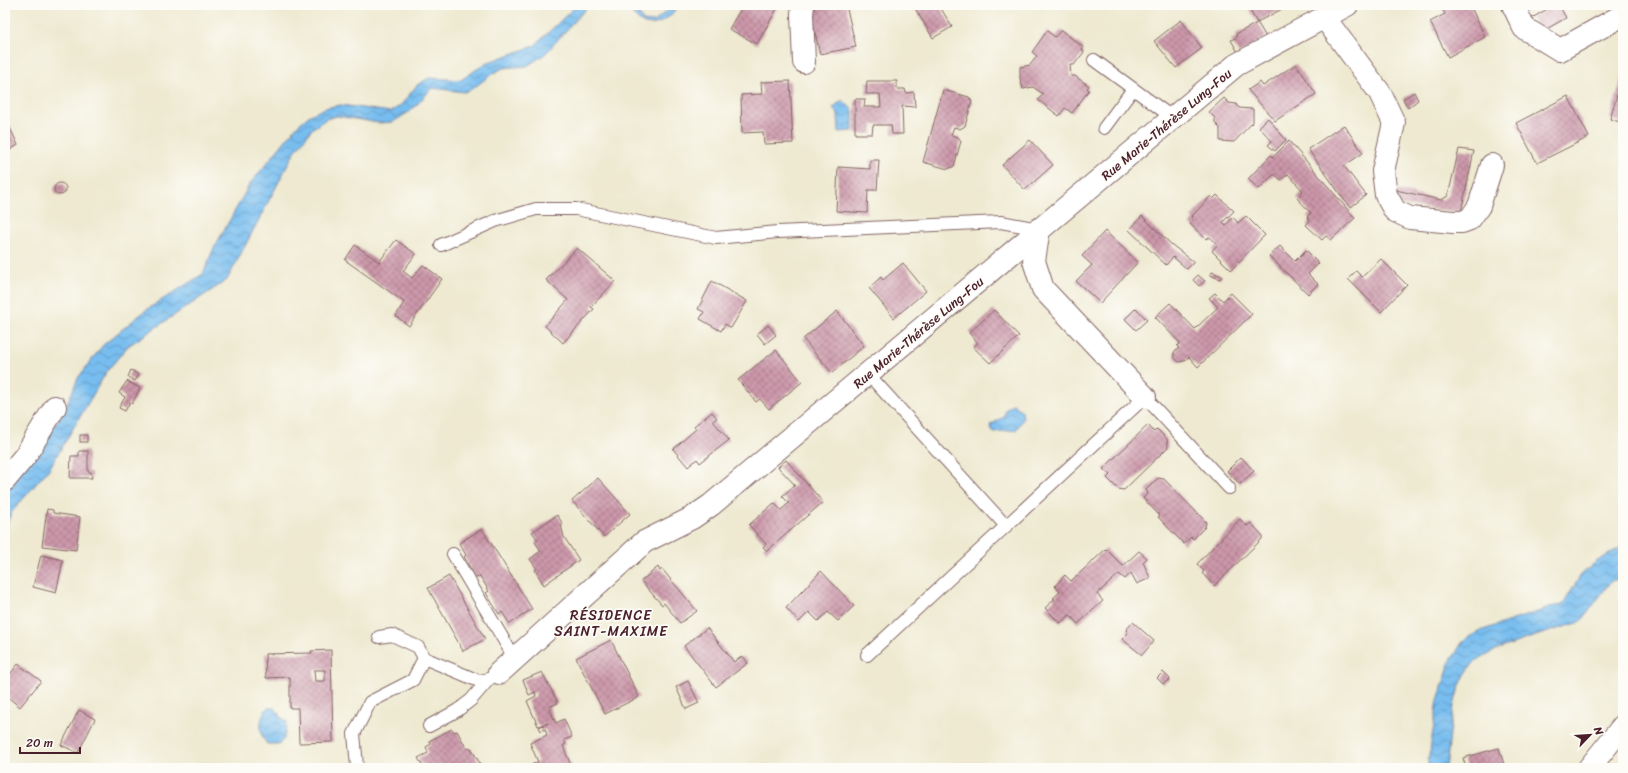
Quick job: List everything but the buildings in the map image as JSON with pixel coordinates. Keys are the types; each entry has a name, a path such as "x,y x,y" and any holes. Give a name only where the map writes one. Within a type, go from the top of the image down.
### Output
{"street":[{"path":"803,5 804,62"},
{"name":"Rue Marie-Thérèse Lung-Fou","path":"501,670 644,542 692,518 711,505 1236,65 1347,5"},
{"path":"1513,5 1524,28 1560,50 1623,15"},
{"path":"1324,17 1380,93 1394,123 1383,171 1386,195 1395,211 1410,218 1453,222 1462,222 1470,219 1479,206 1492,165"},
{"path":"1040,229 1034,261 1043,289 1145,397"},
{"path":"5,480 25,456 55,406"},
{"path":"1589,768 1623,726"}],"lane":[{"path":"1094,60 1172,118"},
{"path":"1104,128 1133,89"},
{"path":"441,245 496,221 536,208 576,209 716,238 778,232 1001,222 1040,229"},
{"path":"868,374 1006,526"},
{"path":"867,655 1145,397 1229,488"},
{"path":"453,554 501,670"},
{"path":"379,637 392,635 418,646 424,658 479,682 501,670"},
{"path":"357,766 354,734 370,702 413,680 424,658"},
{"path":"429,726 458,710 471,700 501,670"}],"water":[{"path":"577,5 589,5 545,54 527,66 503,68 492,74 472,89 464,92 432,88 412,110 393,122 379,123 337,116 326,119 312,129 294,153 227,280 128,346 107,371 49,469 11,513 5,529 5,489 63,414 78,378 103,345 146,310 203,274 214,248 250,184 298,125 310,115 325,108 341,105 391,112 402,104 417,85 429,78 461,80 486,63 534,46"},
{"path":"630,5 634,5 643,21 654,22 674,5 679,5 671,15 665,19 648,25 642,23 633,14"},
{"path":"842,100 853,110 853,131 839,132 838,114 833,108"},
{"path":"1013,404 1022,411 1023,419 1016,430 993,432 990,425 1004,417 1006,409"},
{"path":"1623,546 1623,578 1611,581 1583,619 1577,623 1507,646 1474,663 1466,673 1456,698 1446,768 1427,768 1438,700 1450,662 1462,643 1467,638 1480,631 1564,603 1581,575 1596,562"},
{"path":"267,708 274,708 280,714 280,717 287,721 284,739 279,744 267,744 262,735 261,722"}],"district":[{"name":"RÉSIDENCE SAINT-MAXIME","path":"611,624"}]}
